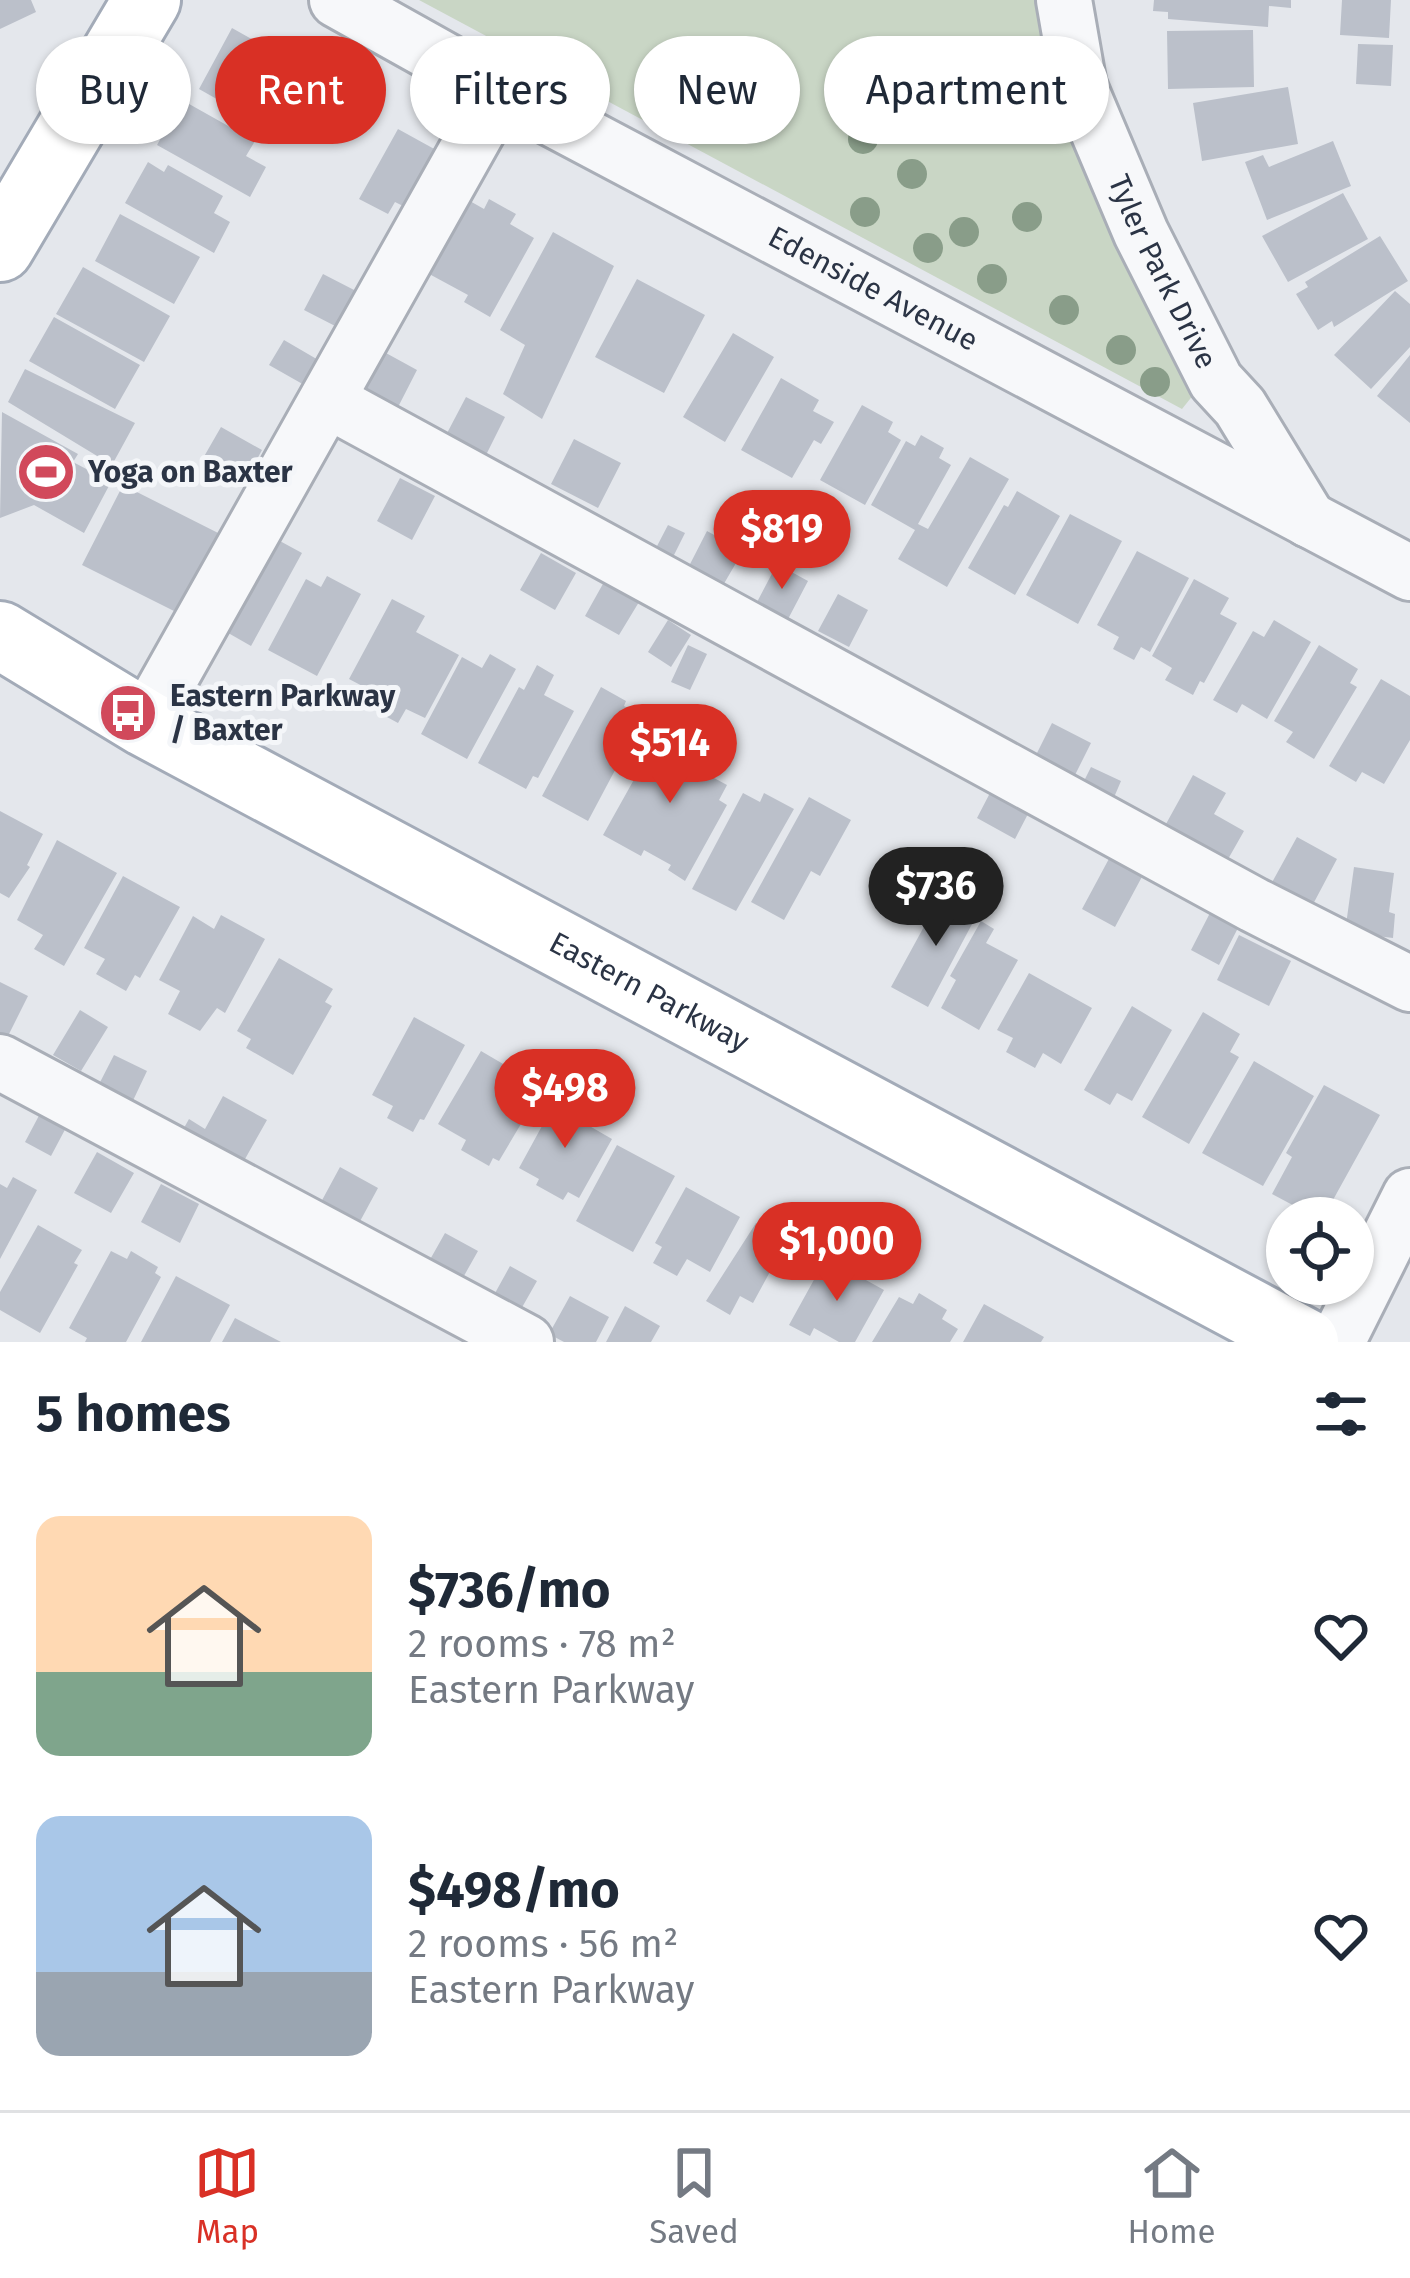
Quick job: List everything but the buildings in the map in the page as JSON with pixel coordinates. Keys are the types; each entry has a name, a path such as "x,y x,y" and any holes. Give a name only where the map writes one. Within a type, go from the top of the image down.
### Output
{"main road":[{"path":"0,248 147,0"},
{"name":"Eastern Parkway","path":"0,635 145,723 1305,1342"}],"street":[{"name":"Edenside Avenue","path":"338,0 410,40"},
{"name":"Tyler Park Drive","path":"1064,0 1079,86 1141,233 1216,381 1240,407 1310,522"},
{"path":"145,723 470,144"},
{"name":"Edenside Avenue","path":"600,144 1410,573"},
{"path":"327,400 1233,894 1410,984"},
{"path":"0,1062 526,1342"},
{"path":"1337,1342 1410,1196"}],"green space":[{"path":"419,0 1040,0 1050,36 824,36 824,144 1079,144 1093,196 1198,389 1182,409 688,144 800,144 800,36 634,36 634,115 610,102 610,36 486,36"}],"place":[{"name":"Yoga on Baxter","path":"46,472"},
{"name":"Eastern Parkway / Baxter","path":"128,713"}]}
